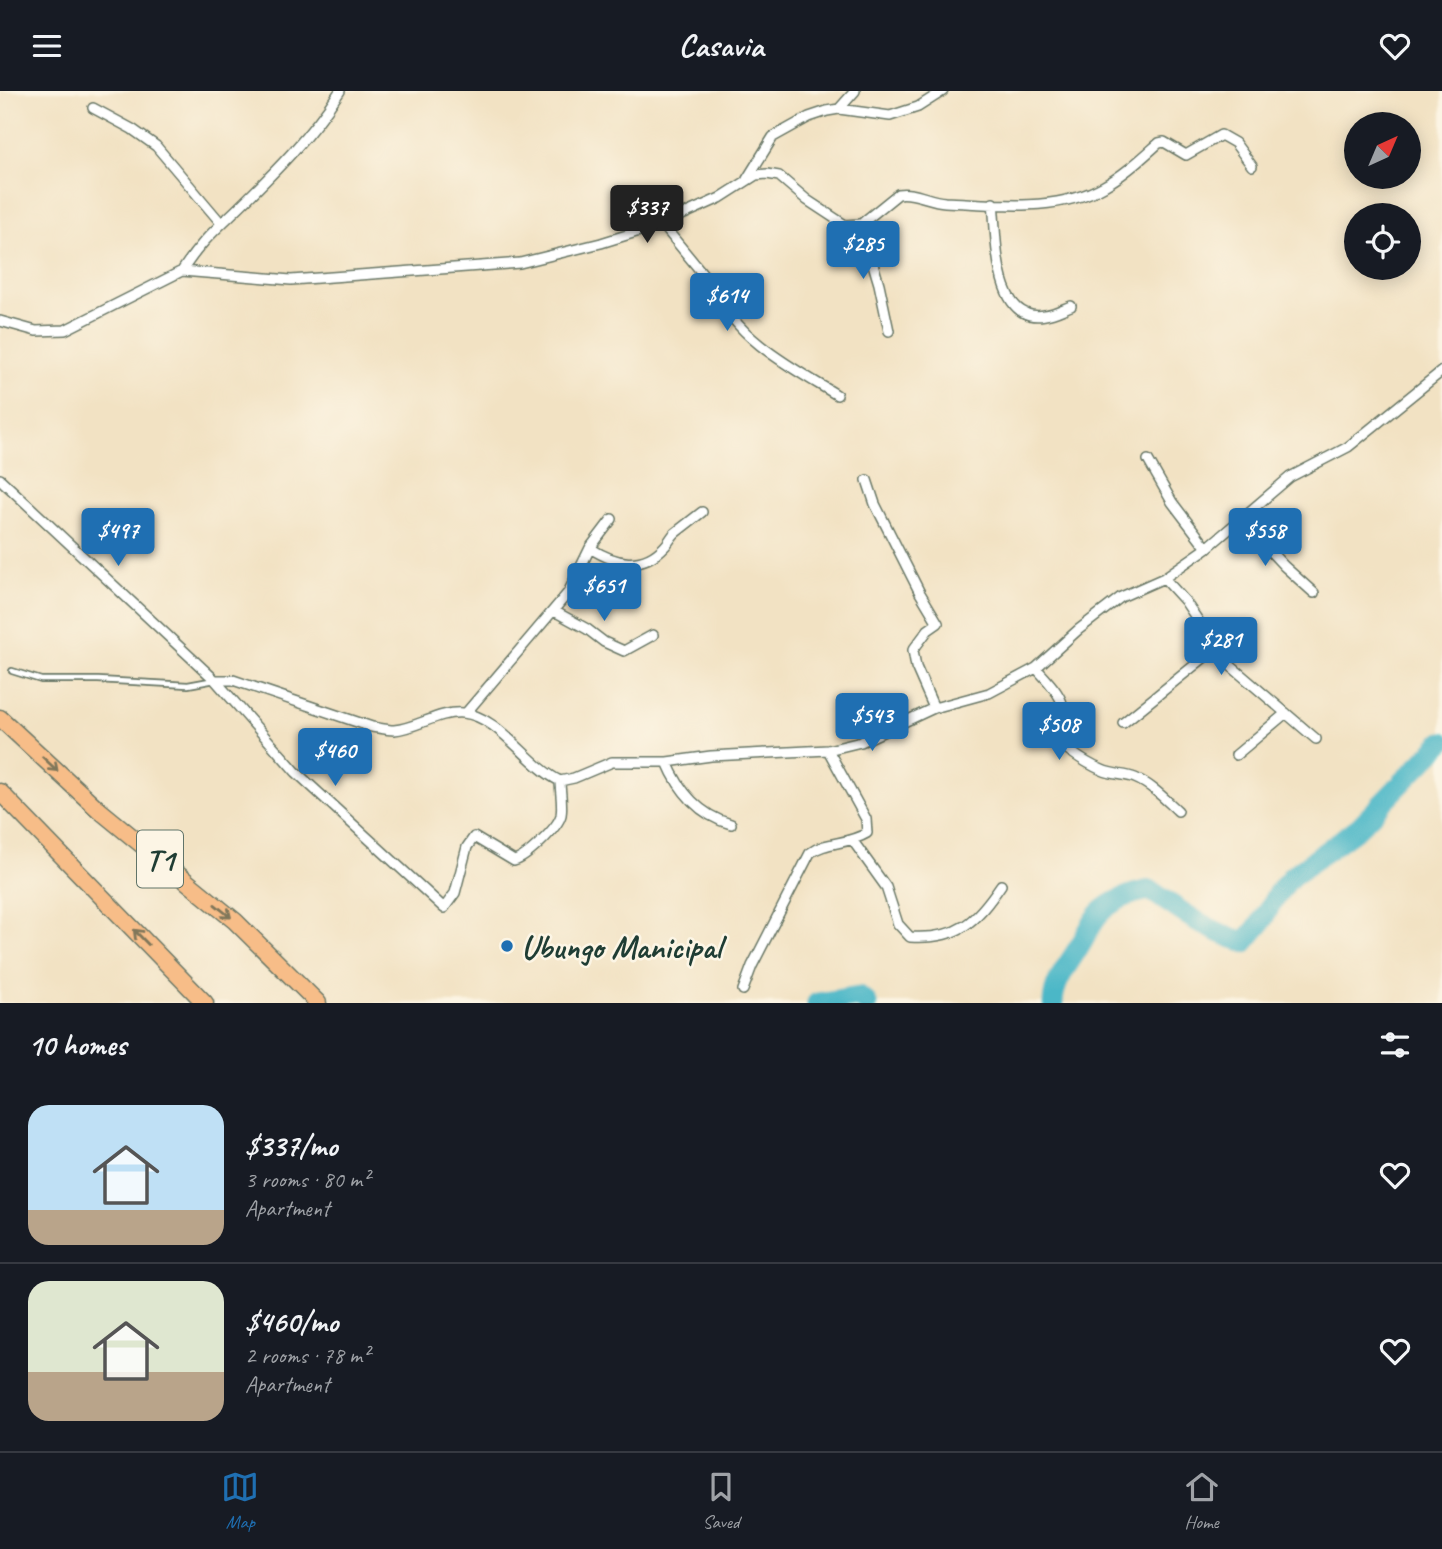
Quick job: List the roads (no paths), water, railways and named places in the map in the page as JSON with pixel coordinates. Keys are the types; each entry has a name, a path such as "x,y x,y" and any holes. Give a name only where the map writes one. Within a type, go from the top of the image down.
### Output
{"highway":[{"name":"T1","path":"0,718 98,809 235,921 318,1003"},
{"name":"T1","path":"0,792 205,1003"}],"street":[{"path":"0,321 36,331 65,330 182,271 206,237 299,146 340,91"},
{"path":"839,110 855,91"},
{"path":"746,180 777,133 809,117 839,110 890,116 918,107 943,91"},
{"path":"93,108 132,129 156,146 221,223"},
{"path":"182,271 291,280 430,268 494,266 578,249 662,224 720,198 756,175 773,174 845,225 861,224 892,198 905,193 936,202 1034,204 1060,201 1104,186 1159,143 1164,142 1186,155 1221,135 1235,143 1252,166"},
{"path":"993,204 1001,277 1004,291 1012,303 1025,313 1043,316 1072,306"},
{"path":"662,224 717,291 727,312 743,328 772,355 837,395"},
{"path":"861,224 879,284 889,331"},
{"path":"215,680 233,680 373,727 393,730 451,713 480,717 541,770 560,781 612,762 667,762 710,756 828,750 861,742 934,708 989,693 1037,668 1078,630 1121,597 1164,578 1207,548 1290,477 1348,447 1442,371"},
{"path":"1148,460 1172,502 1207,548"},
{"path":"0,479 135,609 215,680 296,772 444,908 455,893 467,847 474,837 514,861 520,860 537,845 561,814 560,781"},
{"path":"867,480 875,504 938,623 928,630 913,650 916,667 934,708"},
{"path":"590,548 607,559 620,563 632,564 648,559 702,512"},
{"path":"466,713 568,593 590,548 612,519"},
{"path":"1240,519 1284,566 1314,593"},
{"path":"1164,578 1185,601 1225,661 1316,739"},
{"path":"554,611 624,652 653,635"},
{"path":"1123,723 1216,648"},
{"path":"1037,668 1062,703 1062,714 1050,726 1051,733 1057,740 1102,770 1133,777 1145,783 1178,811"},
{"path":"1236,755 1286,713"},
{"path":"743,990 752,966 810,853 818,846 853,841 867,833 866,819 828,750"},
{"path":"667,762 681,787 704,813 731,824"},
{"path":"853,841 886,887 898,924 910,937 923,938 966,927 984,911 1002,885"}],"lane":[{"path":"12,671 41,680 188,685 215,680"}],"waterway":[{"path":"1053,1003 1059,980 1092,923 1112,904 1137,893 1150,890 1207,927 1245,942 1291,877 1359,827 1442,742"},
{"path":"817,1003 859,996 867,1003"}],"place":[{"name":"Ubungo Manicipal","path":"507,946"}]}
